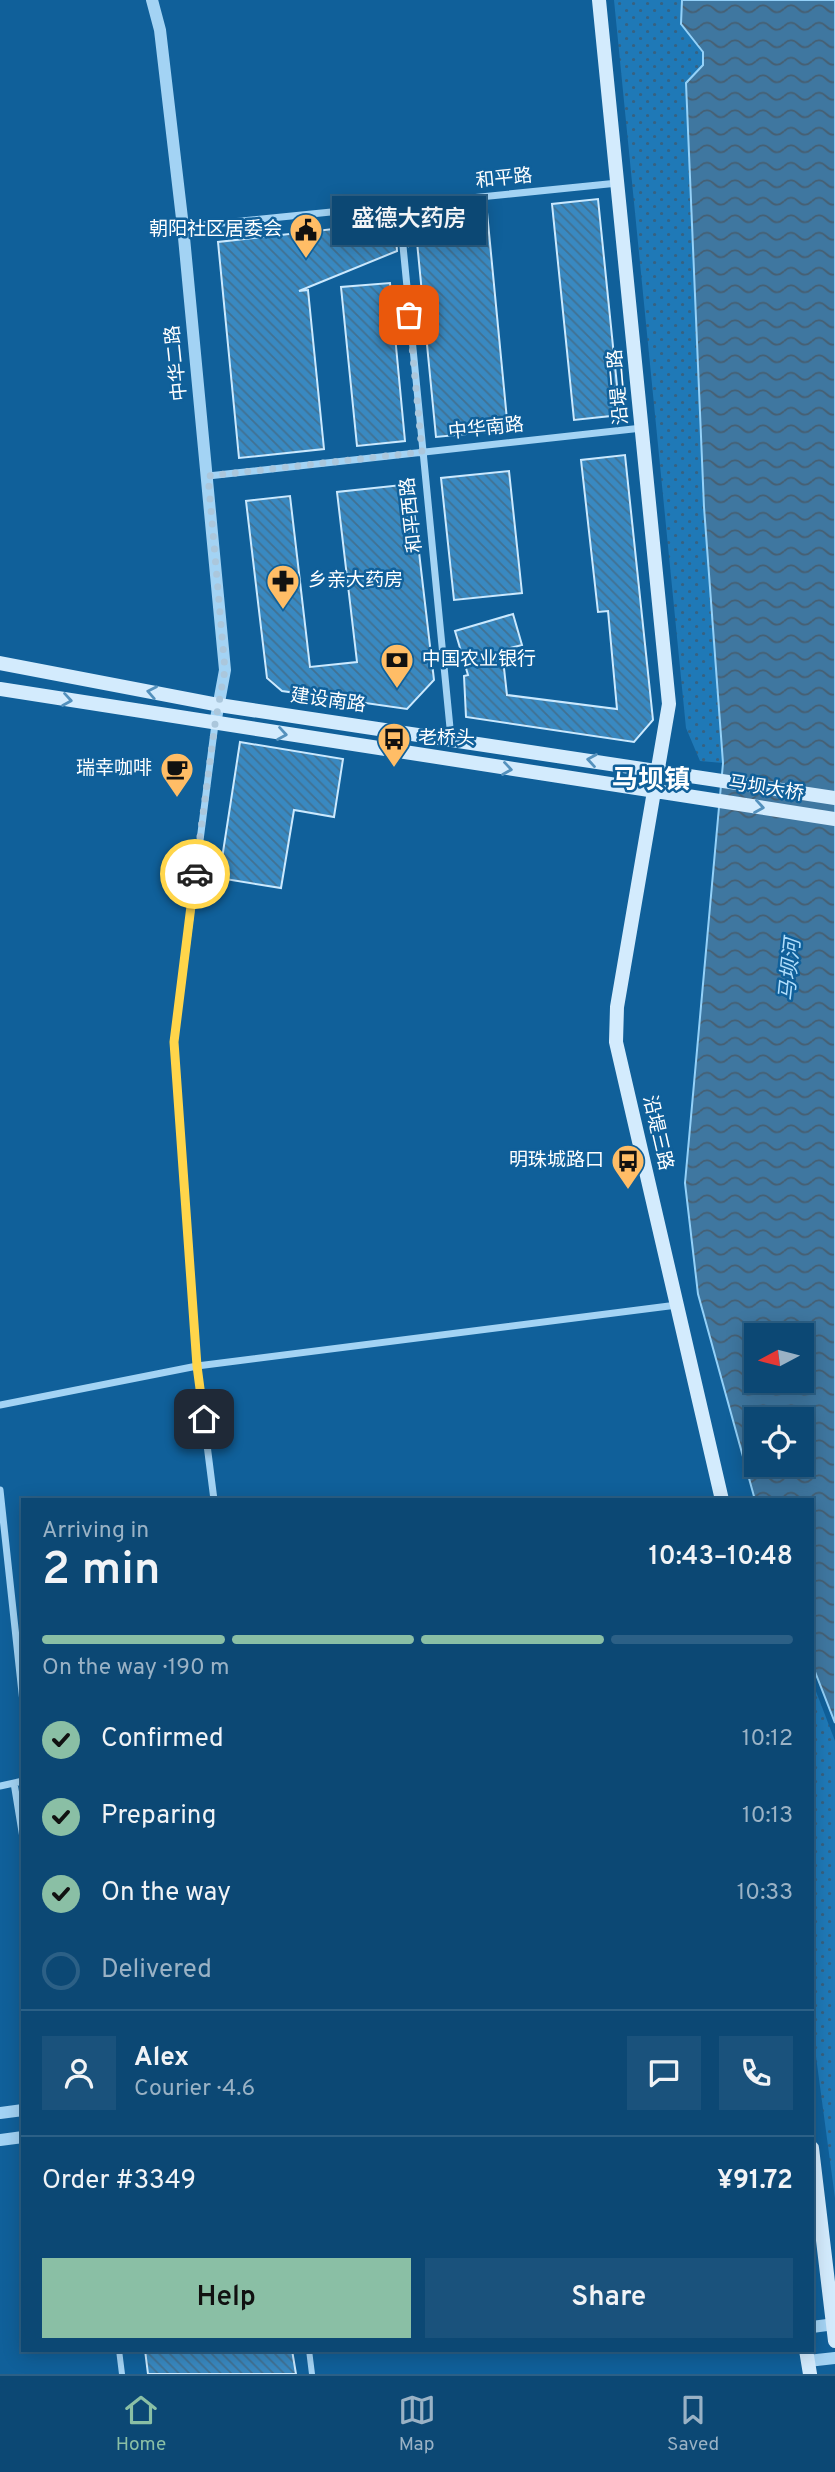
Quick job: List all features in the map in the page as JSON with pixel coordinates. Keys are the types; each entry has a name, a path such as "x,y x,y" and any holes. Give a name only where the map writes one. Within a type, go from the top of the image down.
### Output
{"main road":[{"name":"沿堤二路","path":"599,0 668,693 659,771"},
{"name":"建设南路","path":"0,663 219,705 693,776"},
{"name":"建设南路","path":"0,689 692,796"},
{"name":"沿堤三路","path":"659,771 615,1021 620,1063 722,1498"},
{"name":"马坝大桥","path":"693,776 835,798"},
{"name":"马坝大桥","path":"692,796 835,819"},
{"path":"814,2161 831,2271 835,2341"}],"street":[{"name":"中华二路","path":"152,0 160,30 183,227 225,670 215,724"},
{"name":"和平路","path":"183,227 619,183"},
{"name":"和平西路","path":"399,205 451,738"},
{"name":"中华南路","path":"208,476 642,428"},
{"path":"214,1498 197,1366 174,1042 215,724"},
{"path":"0,1405 197,1366 678,1304"},
{"path":"0,1490 21,1684"},
{"path":"0,1786 18,1782 21,1816"},
{"path":"0,2113 21,2110"},
{"path":"0,2140 21,2137"},
{"path":"814,2327 834,2324"},
{"path":"119,2352 122,2374"},
{"path":"309,2352 312,2374"},
{"path":"808,2362 835,2358"}],"shaded area":[{"path":"614,0 682,0 681,24 703,52 703,65 686,83 704,507 723,763 700,761 686,728"},
{"path":"814,1686 835,1741 835,2198 814,2042"}],"water":[{"name":"马坝河","path":"682,0 835,0 835,1723 814,1669 814,1498 754,1498 749,1477 814,1477 814,1407 744,1407 744,1460 698,1294 685,1183 723,763 704,507 686,83 703,65 703,52 681,24"}],"building":[{"path":"598,199 620,415 574,420 552,204"},
{"path":"487,212 508,430 436,437 417,242 409,246 407,221"},
{"path":"395,222 397,251 299,291 308,290 324,449 239,458 218,242"},
{"path":"390,283 405,441 357,446 341,287"},
{"path":"625,455 653,720 634,742 466,717 464,676 468,675 455,631 513,614 522,645 502,650 507,695 617,709 608,611 598,612 581,460"},
{"path":"509,471 522,593 454,600 441,478"},
{"path":"411,484 434,680 407,709 282,691 267,678 246,501 290,496 310,667 357,662 337,492"},
{"path":"240,742 343,759 334,817 294,810 281,888 219,878"},
{"path":"145,2352 292,2352 296,2374 148,2374"}],"way so far":[{"path":"195,874 225,670 208,476 422,452 409,315"}],"place":[{"name":"朝阳社区居委会","path":"306,260"},
{"name":"盛德大药房","path":"409,315"},
{"name":"乡亲大药房","path":"283,611"},
{"name":"中国农业银行","path":"397,690"},
{"name":"老桥头","path":"394,769"},
{"name":"瑞幸咖啡","path":"177,799"},
{"name":"明珠城路口","path":"628,1191"}],"district":[{"name":"马坝镇","path":"651,781"}],"route":[{"path":"195,874 174,1042 197,1366 204,1419"}]}
